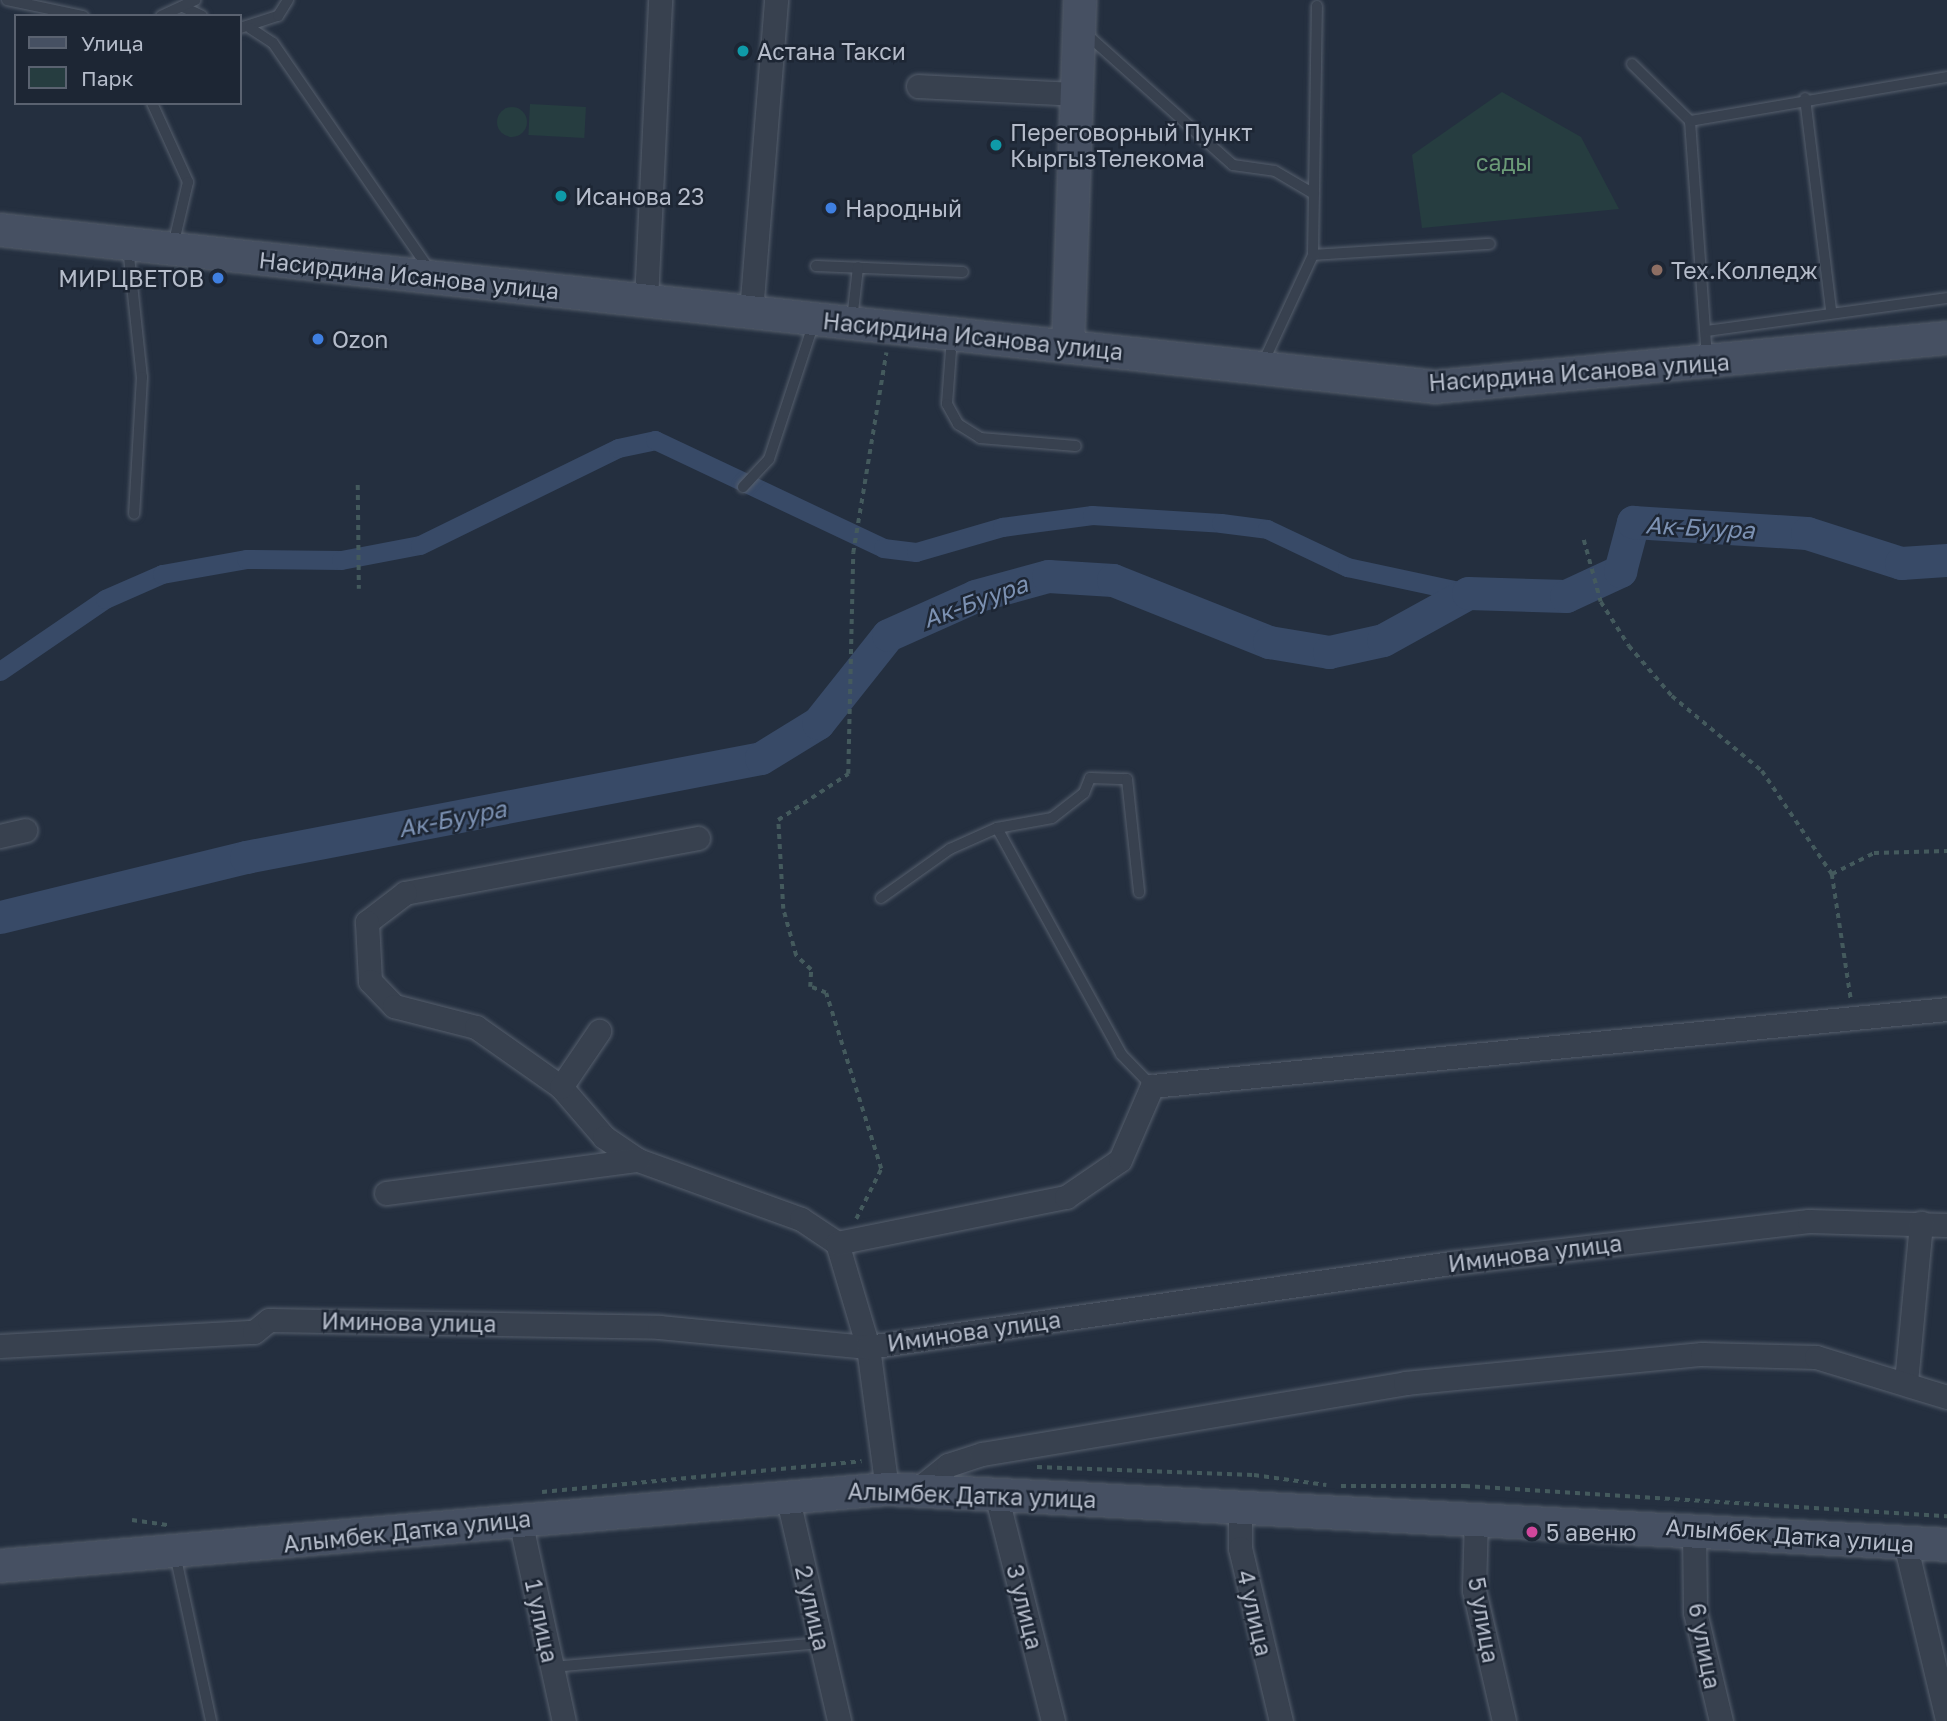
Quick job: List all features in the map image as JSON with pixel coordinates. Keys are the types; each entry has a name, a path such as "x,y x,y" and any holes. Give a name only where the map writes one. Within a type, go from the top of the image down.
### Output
{"main road":[{"path":"1068,346 1079,13"},
{"name":"Насирдина Исанова улица","path":"0,230 1435,387 1947,338"},
{"name":"Алымбек Датка улица","path":"0,1566 175,1554 787,1494 887,1489 1476,1517 1947,1545"}],"street":[{"path":"646,300 660,0"},
{"path":"751,312 776,0"},
{"path":"918,86 1077,94"},
{"path":"0,835 25,830"},
{"path":"698,838 405,893 367,922 370,981 394,1006 476,1027 561,1087 604,1137 638,1160 801,1219 838,1243 868,1347 887,1489"},
{"path":"838,1243 1066,1197 1120,1160 1152,1086 1947,1009"},
{"path":"561,1087 599,1031"},
{"path":"386,1193 638,1160"},
{"name":"Иминова улица","path":"0,1346 254,1332 269,1320 659,1327 868,1347 1451,1262 1809,1221 1947,1225"},
{"path":"1906,1382 1921,1223"},
{"path":"918,1489 948,1465 982,1454 1405,1383 1702,1354 1816,1357 1906,1382 1947,1397"},
{"name":"3 улица","path":"996,1493 1053,1721"},
{"name":"2 улица","path":"787,1494 839,1721"},
{"name":"4 улица","path":"1240,1505 1240,1548 1281,1721"},
{"name":"5 улица","path":"1476,1517 1474,1590 1504,1721"},
{"name":"1 улица","path":"520,1520 564,1721"},
{"name":"6 улица","path":"1694,1529 1695,1612 1721,1721"},
{"path":"1905,1543 1947,1719"}],"lane":[{"path":"8,0 74,14"},
{"path":"166,14 196,0"},
{"path":"245,28 278,16 288,0"},
{"path":"1261,368 1313,255 1317,6"},
{"path":"183,7 198,14"},
{"path":"1079,13 1233,164 1275,171 1314,194"},
{"path":"245,28 273,43 435,277"},
{"path":"1632,64 1690,121 1707,363"},
{"path":"1690,121 1805,98 1947,77"},
{"path":"1805,98 1831,311"},
{"path":"153,105 188,182 172,248"},
{"path":"128,244 142,377 134,514"},
{"path":"1313,255 1490,244"},
{"path":"816,266 963,272"},
{"path":"852,323 858,267"},
{"path":"1706,331 1831,311 1947,298"},
{"path":"743,487 769,458 815,319"},
{"path":"952,334 947,404 958,424 980,438 1076,446"},
{"path":"881,898 950,849 997,828 1052,817 1084,793 1090,778 1127,779 1139,892"},
{"path":"997,828 1121,1054 1152,1086"},
{"path":"175,1554 211,1721"},
{"path":"552,1667 821,1643"}],"path":[{"path":"838,1243 867,1205 881,1169 826,993 810,987 811,970 796,956 783,909 778,820 848,774 854,633 853,552 858,503 891,327"},
{"path":"358,485 355,515 359,589"},
{"path":"1584,540 1601,602 1629,646 1672,696 1762,771 1832,874 1854,1018"},
{"path":"1832,874 1874,853 1947,851"},
{"path":"1029,1466 1947,1516"}],"green space":[{"name":"сады","path":"1502,92 1581,137 1619,209 1422,228 1412,155"},
{"path":"530,104 586,107 584,138 528,135"},
{"path":"512,107 523,111 527,122 523,133 512,137 501,133 497,122 501,111"}],"waterway":[{"path":"0,671 105,599 162,574 246,559 341,560 420,545 618,448 655,440 883,548 916,552 1002,527 1092,515 1221,523 1267,529 1347,567 1468,593"},
{"name":"Ак-Буура","path":"0,917 246,857 761,758 818,723 888,635 975,596 1048,576 1113,580 1269,642 1329,652 1383,640 1468,593 1566,596 1620,571 1633,522 1807,533 1901,563 1947,560"}],"place":[{"name":"Астана Такси","path":"743,51"},
{"name":"Переговорный Пункт КыргызТелекома","path":"996,145"},
{"name":"Исанова 23","path":"561,196"},
{"name":"Народный","path":"831,208"},
{"name":"Тех.Колледж","path":"1657,270"},
{"name":"МИРЦВЕТОВ","path":"218,278"},
{"name":"Ozon","path":"318,339"},
{"name":"5 авеню","path":"1532,1532"}]}
